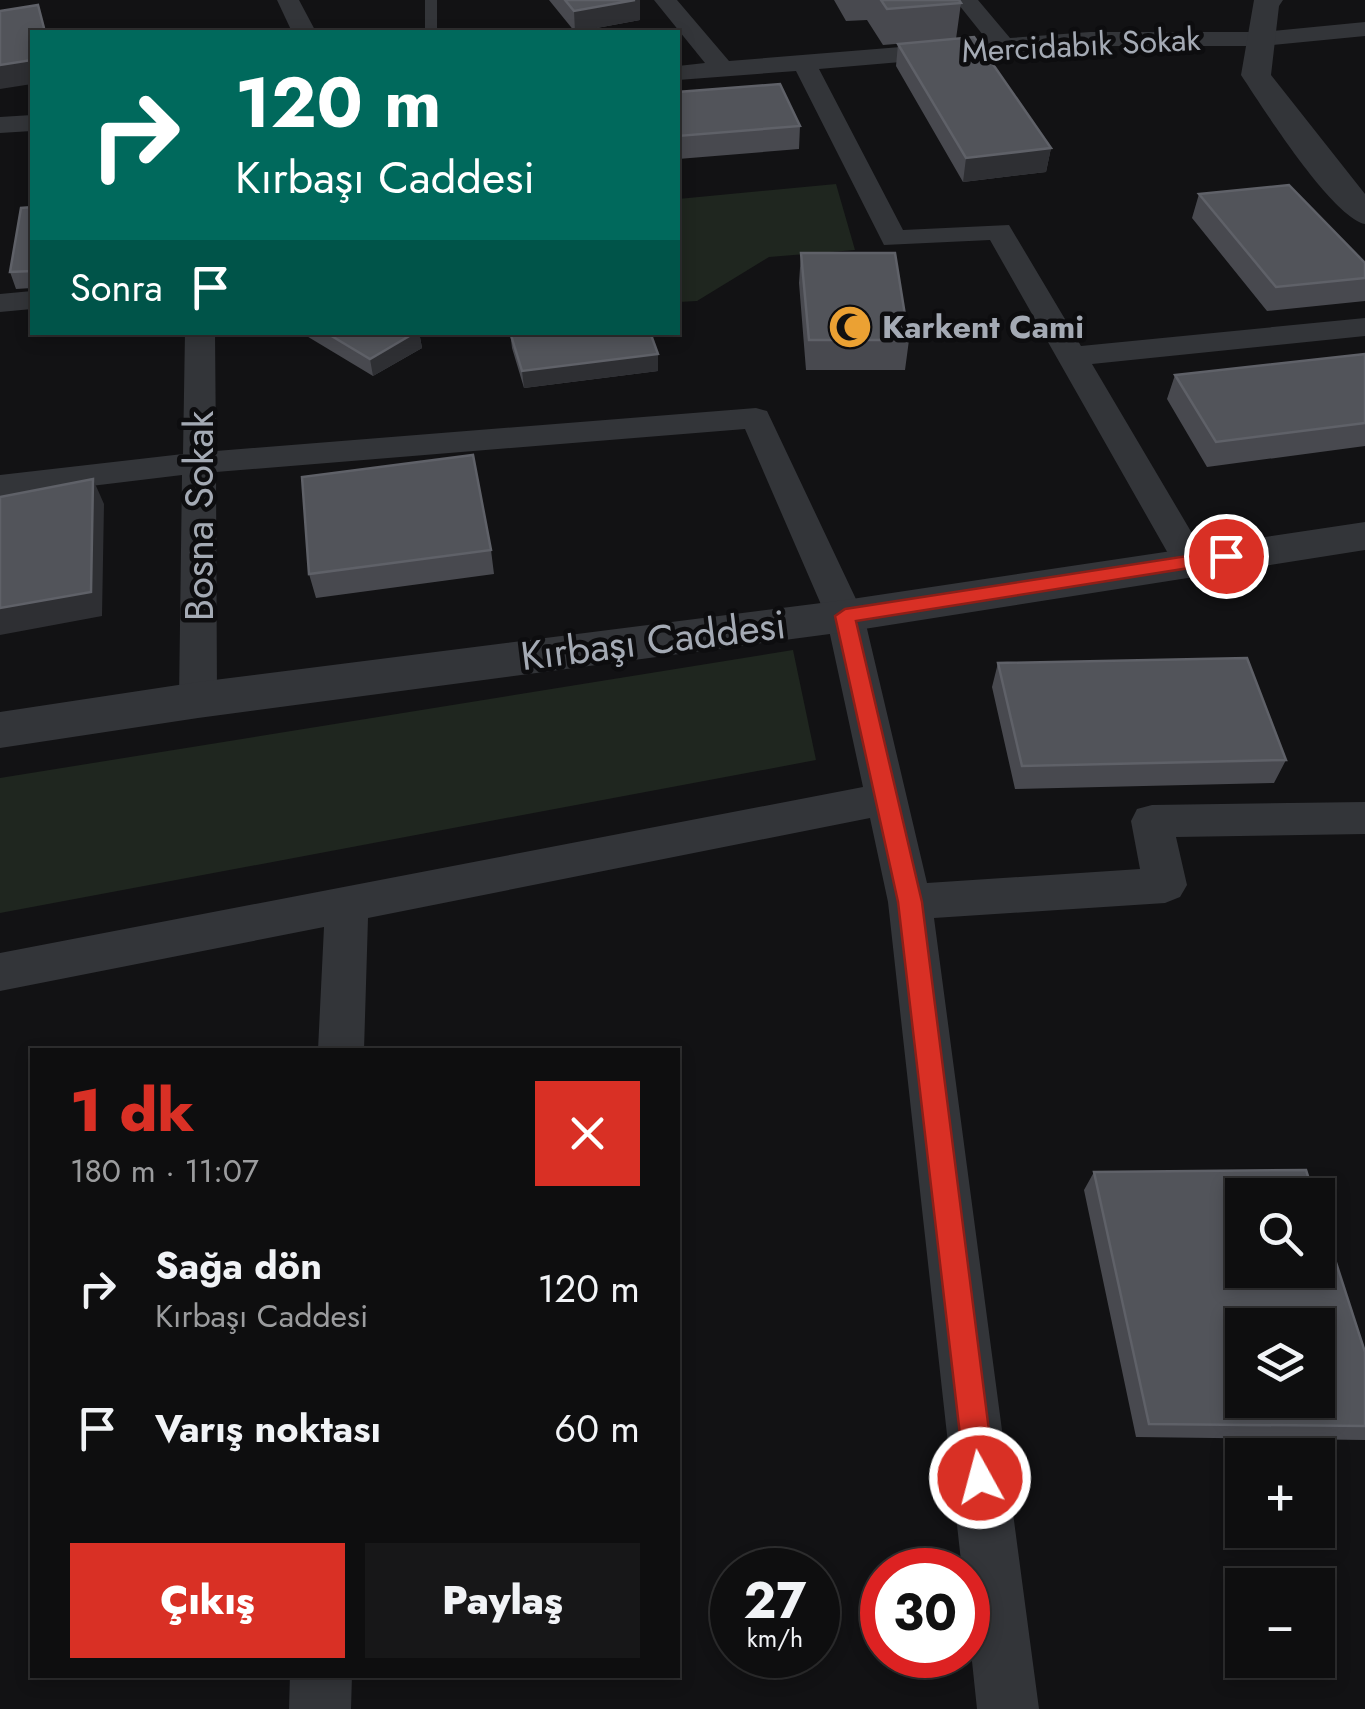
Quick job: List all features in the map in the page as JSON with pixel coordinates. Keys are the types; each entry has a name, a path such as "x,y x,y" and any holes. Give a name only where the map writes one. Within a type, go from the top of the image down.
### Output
{"street":[{"path":"288,0 303,30"},
{"path":"665,0 723,70"},
{"path":"966,0 1004,46"},
{"path":"1269,0 1265,4 1256,76 1335,183 1365,214"},
{"name":"Mercidabık Sokak","path":"680,73 1090,38 1261,39 1365,29"},
{"path":"804,64 894,239 999,231 1191,562"},
{"path":"0,125 30,123"},
{"path":"0,303 30,300"},
{"path":"1074,356 1365,327"},
{"name":"Bosna Sokak","path":"198,700 200,335"},
{"path":"0,486 198,463 756,418 845,616 910,902 1008,1709"},
{"name":"Kırbaşı Caddesi","path":"0,730 198,700 845,616 1365,536"},
{"path":"0,972 888,798"},
{"path":"910,902 1165,884 1152,821 1365,818"},
{"path":"341,1048 347,904"},
{"path":"320,1709 321,1678"}],"lane":[{"path":"431,0 431,30"}],"shaded area":[{"path":"836,184 855,250 769,257 697,301 680,302 680,199"},
{"path":"793,650 816,760 0,913 0,778"}],"building":[{"path":"565,0 635,0 574,11"},
{"path":"881,0 959,0 961,3 887,9"},
{"path":"38,5 44,30 30,30 30,60 0,65 0,11"},
{"path":"974,37 1051,148 966,158 898,44"},
{"path":"780,84 800,126 680,136 680,92"},
{"path":"1289,185 1365,263 1365,278 1276,287 1199,194"},
{"path":"30,207 30,271 10,272 21,208"},
{"name":"Karkent Cami","path":"801,253 895,253 909,340 809,340"},
{"path":"330,335 411,335 370,359"},
{"path":"511,335 651,335 658,354 522,371"},
{"path":"1365,354 1365,423 1216,442 1175,375"},
{"path":"473,455 491,550 309,574 302,477"},
{"path":"93,479 91,592 0,608 0,497"},
{"path":"1247,658 1286,760 1022,766 998,663"},
{"path":"1306,1170 1309,1178 1225,1178 1225,1288 1335,1288 1335,1259 1365,1352 1365,1426 1149,1424 1094,1172"}],"place":[{"name":"Karkent Cami","path":"850,327"}],"route":[{"path":"980,1478 910,902 845,616 1226,556"}]}
